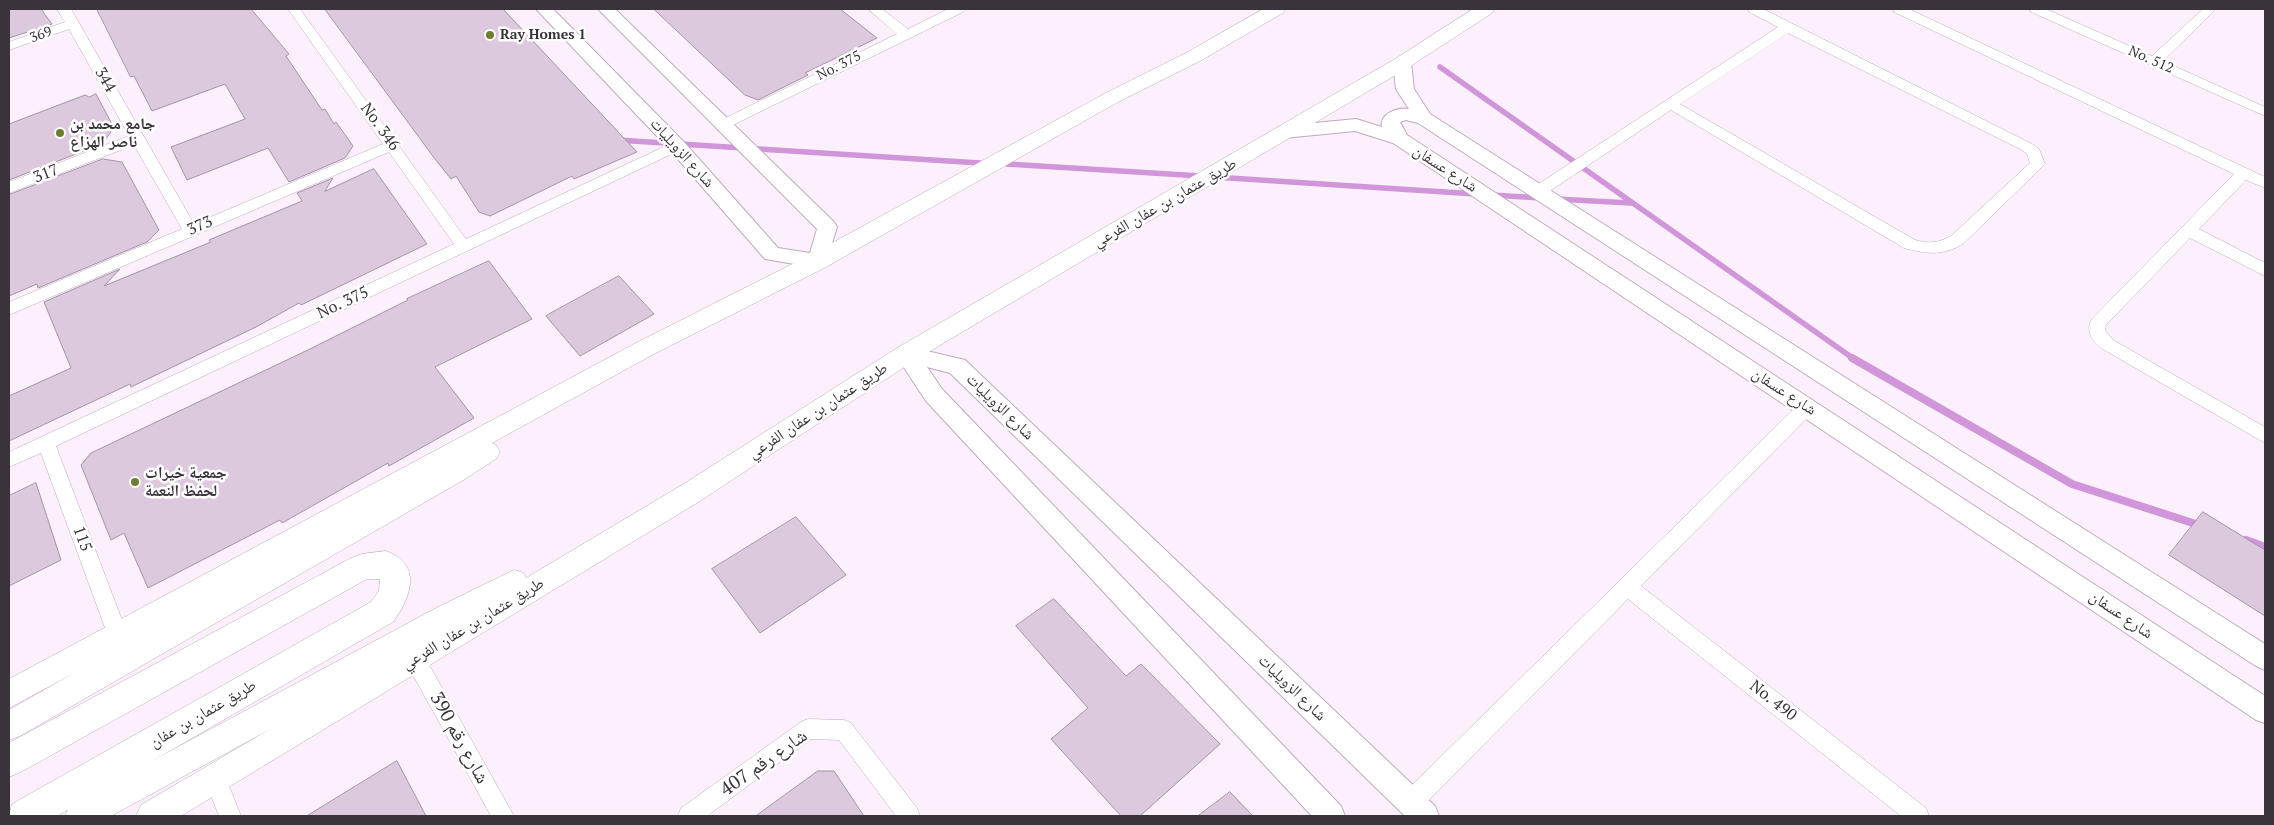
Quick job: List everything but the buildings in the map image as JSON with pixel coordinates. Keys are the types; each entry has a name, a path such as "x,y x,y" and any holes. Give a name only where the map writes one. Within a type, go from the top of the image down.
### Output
{"main road":[{"path":"9,694 644,350 818,262 1111,98 1193,57 1276,9"},
{"name":"طريق عثمان بن عفان الفرعي","path":"152,816 690,493 906,354 1402,62 1485,9"},
{"path":"9,726 456,472 644,350"},
{"path":"81,816 448,616 690,493"},
{"name":"طريق عثمان بن عفان","path":"9,761 362,567 386,564 391,569 397,582 397,589 392,600 382,612 24,816"}],"street":[{"name":"344","path":"64,9 190,230"},
{"name":"No. 346","path":"294,9 393,145 464,247"},
{"name":"شارع الزويليات","path":"544,9 677,146 772,254 818,262"},
{"path":"606,9 722,126 827,227 818,262"},
{"path":"874,9 905,33"},
{"name":"No. 375","path":"722,126 905,33 958,9"},
{"path":"1670,104 1910,244 1932,250 1942,248 1957,240 2038,164 2034,152 2028,147 1754,9"},
{"path":"1899,9 2265,183"},
{"name":"No. 512","path":"2036,9 2265,112"},
{"path":"2154,62 2210,9"},
{"name":"369","path":"9,46 72,24"},
{"path":"1539,191 1787,27"},
{"name":"شارع عسفان","path":"1402,62 1405,89 1424,118 2265,658"},
{"path":"1400,139 1390,125 1391,119 1405,114 1424,118"},
{"name":"شارع عسفان","path":"1284,132 1356,125 1400,139 2265,711"},
{"name":"317","path":"9,188 139,138"},
{"name":"373","path":"9,309 190,230 393,145"},
{"name":"No. 375","path":"9,460 677,146"},
{"path":"2244,173 2098,323 2096,329 2099,336 2115,349 2265,436"},
{"path":"2188,230 2265,270"},
{"name":"شارع الزويليات","path":"906,354 957,366 1418,809"},
{"path":"906,354 934,395 1331,816"},
{"path":"1418,809 1628,587 1807,407"},
{"name":"115","path":"46,442 118,636"},
{"name":"No. 490","path":"1628,587 1918,816"},
{"name":"شارع رقم 390","path":"415,659 503,816"},
{"name":"شارع رقم 407","path":"689,816 808,729 844,730 909,816"},
{"path":"215,778 230,816"}],"waterway":[{"path":"1440,67 1854,359"},
{"path":"617,140 980,163"},
{"path":"1007,164 1201,176"},
{"path":"1214,177 1476,194"},
{"path":"1491,195 1541,198"},
{"path":"1556,199 1630,203"},
{"path":"1852,358 2072,484 2202,526"},
{"path":"2246,540 2265,547"}],"place":[{"name":"Ray Homes 1","path":"490,35"},
{"name":"جامع محمد بن ناصر الهزاع","path":"60,133"},
{"name":"جمعية خيرات لحفظ النعمة","path":"135,482"}]}
